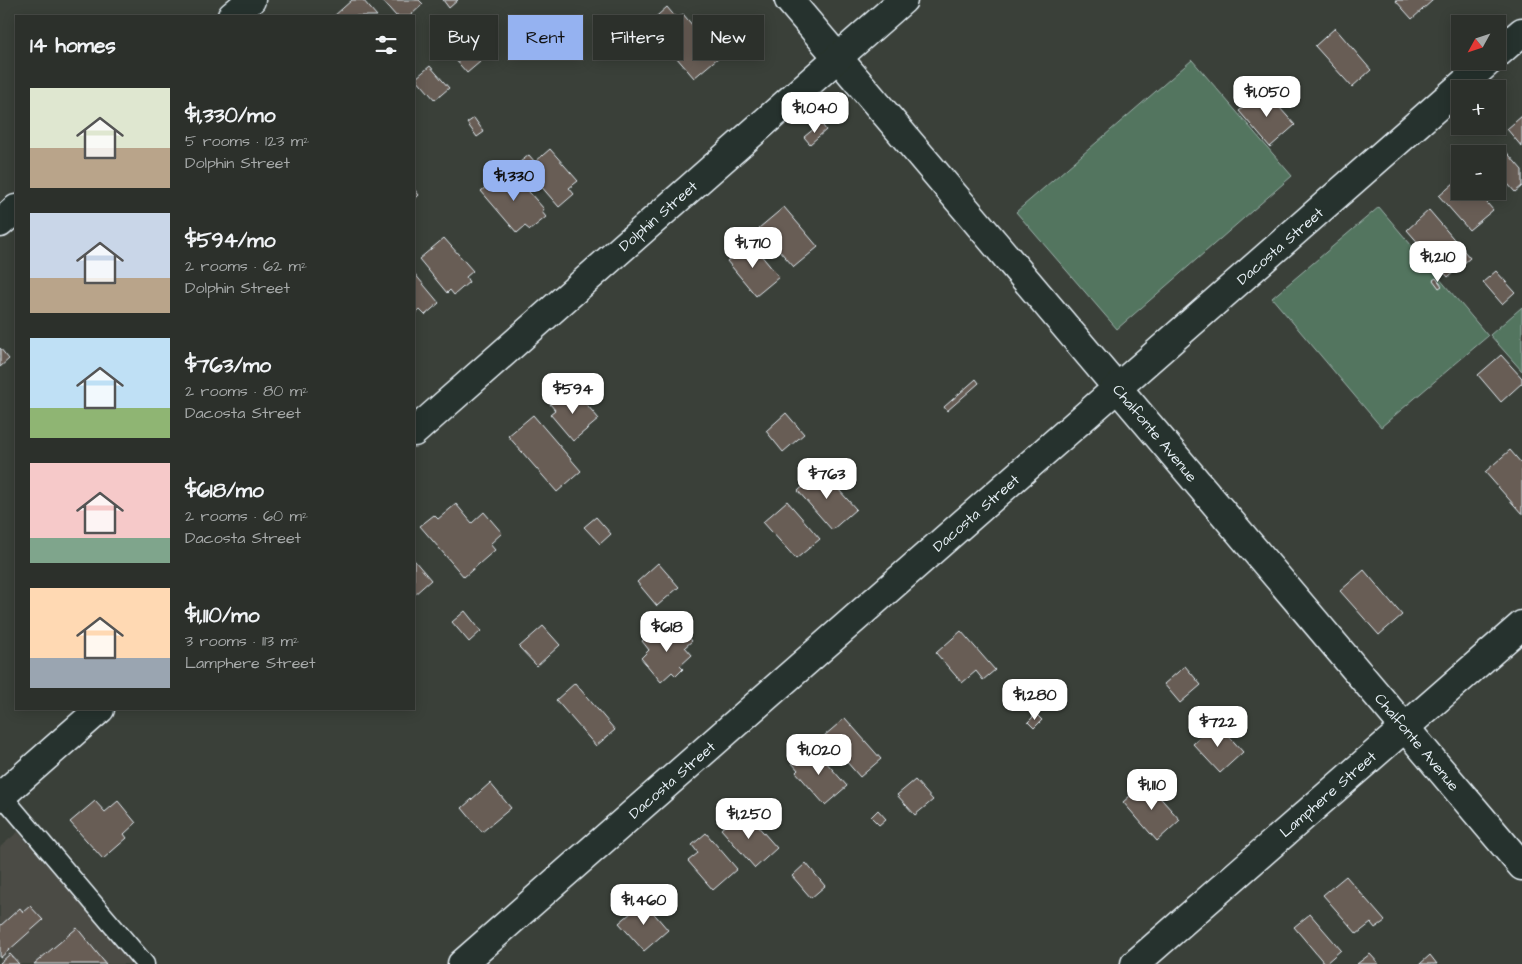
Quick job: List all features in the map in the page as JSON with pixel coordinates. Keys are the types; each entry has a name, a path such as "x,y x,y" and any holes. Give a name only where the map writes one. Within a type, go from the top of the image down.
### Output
{"street":[{"path":"233,15 251,0"},
{"name":"Chalfonte Avenue","path":"789,0 1522,866"},
{"name":"Dolphin Street","path":"415,431 904,0"},
{"path":"1506,47 1522,32"},
{"name":"Dacosta Street","path":"462,964 1479,70"},
{"path":"0,223 15,210"},
{"name":"Lamphere Street","path":"1135,964 1522,625"},
{"path":"1,795 99,710"}],"lane":[{"path":"1,795 146,964"}],"shaded area":[{"path":"18,832 134,964 0,964 0,847"}],"green space":[{"path":"1192,60 1292,176 1117,329 1016,212"},
{"path":"1379,207 1488,336 1381,427 1272,298"},
{"path":"1522,307 1522,371 1490,335"}],"building":[{"path":"352,0 363,0 376,15 335,15"},
{"path":"382,0 419,0 423,4 411,15 395,15"},
{"path":"443,0 458,0 449,8"},
{"path":"1395,0 1433,0 1412,19"},
{"path":"667,7 674,15 658,15"},
{"path":"683,14 693,26 693,60 715,60 694,78 679,60 683,60"},
{"path":"1335,28 1371,70 1352,87 1315,46"},
{"path":"456,60 482,60 467,73"},
{"path":"430,66 449,88 435,100 416,78"},
{"path":"1264,90 1295,125 1270,147 1239,111"},
{"path":"1522,116 1522,147 1507,129"},
{"path":"474,118 484,132 477,137 467,123"},
{"path":"821,123 826,130 810,144 804,137"},
{"path":"550,149 578,181 569,188 574,194 559,207 520,162 529,155 535,162"},
{"path":"1506,151 1522,170 1522,186 1515,192 1507,183"},
{"path":"508,168 544,209 542,212 546,217 530,230 525,226 517,233 481,191"},
{"path":"1451,186 1451,200 1485,200 1493,210 1469,230 1439,196"},
{"path":"415,190 419,195 415,199"},
{"path":"784,207 818,247 794,267 759,228"},
{"path":"1429,210 1470,258 1448,277 1407,230"},
{"path":"444,238 473,271 466,277 469,282 454,295 450,290 447,293 419,259"},
{"path":"750,242 779,277 756,296 727,261"},
{"path":"1496,271 1515,292 1502,304 1483,282"},
{"path":"415,274 439,303 425,315 420,310 415,314"},
{"path":"1436,278 1442,286 1439,288 1433,280"},
{"path":"0,348 9,359 0,367"},
{"path":"1501,355 1522,378 1522,383 1501,402 1478,375"},
{"path":"976,379 979,383 947,411 944,407"},
{"path":"576,392 599,419 573,441 550,414 555,410 550,404 561,395 566,401"},
{"path":"786,413 804,434 783,452 766,431"},
{"path":"533,415 581,471 557,492 508,436"},
{"path":"1510,450 1522,464 1522,514 1485,472"},
{"path":"821,470 856,509 832,530 798,491"},
{"path":"787,501 820,539 796,559 763,522"},
{"path":"456,504 472,523 484,512 502,533 490,544 495,550 464,577 420,526 434,515 438,519"},
{"path":"596,517 611,534 600,544 584,527"},
{"path":"415,561 431,580 415,594"},
{"path":"658,563 679,587 657,606 637,582"},
{"path":"1364,570 1402,615 1379,635 1340,591"},
{"path":"465,611 481,631 469,642 452,622"},
{"path":"543,626 560,645 537,666 519,647"},
{"path":"681,628 692,641 685,647 692,655 680,666 683,669 676,676 672,672 661,682 641,658 649,650 642,641 655,630 660,637 667,631 670,633 671,631 673,634"},
{"path":"961,631 995,670 983,680 976,671 962,683 936,653"},
{"path":"1185,666 1201,685 1180,703 1164,684"},
{"path":"575,683 615,730 596,746 556,700"},
{"path":"1036,714 1042,720 1034,728 1028,722"},
{"path":"845,718 881,759 860,777 824,736"},
{"path":"1217,723 1243,752 1220,773 1193,744"},
{"path":"809,749 815,756 818,753 847,786 825,805 796,772 798,770 792,763"},
{"path":"915,780 933,800 915,815 897,795"},
{"path":"1146,782 1180,820 1157,841 1123,802"},
{"path":"490,783 511,808 482,832 462,808"},
{"path":"95,801 105,812 118,801 136,823 124,834 127,838 103,859 70,822"},
{"path":"878,810 886,819 879,825 871,817"},
{"path":"748,815 777,848 755,868 721,829 735,817 739,822"},
{"path":"706,833 737,869 713,890 688,861 698,853 692,845"},
{"path":"806,863 825,886 811,898 792,876"},
{"path":"1346,876 1385,921 1375,928 1371,923 1357,934 1323,895"},
{"path":"644,902 668,930 644,951 619,923"},
{"path":"30,906 43,920 0,958 0,926 20,908 23,912"},
{"path":"1310,914 1341,950 1325,964 1294,927"},
{"path":"77,928 106,964 34,964"},
{"path":"10,954 19,964 0,964 0,963"},
{"path":"1370,954 1379,964 1357,964"},
{"path":"1430,955 1437,964 1420,964"}]}
